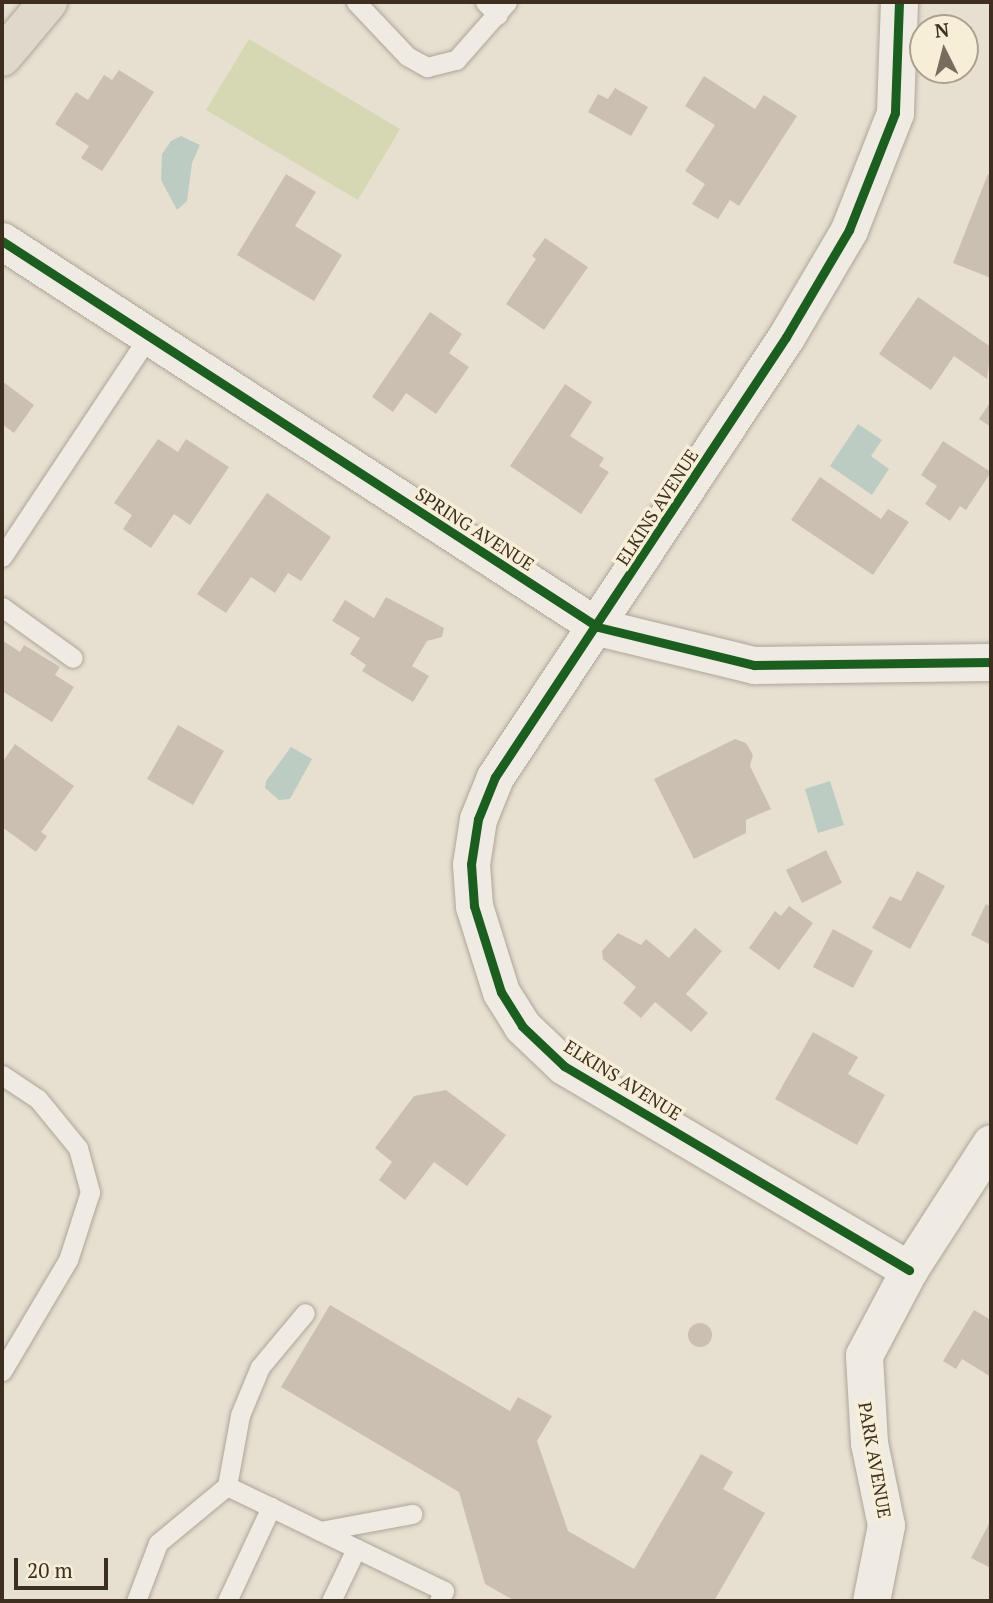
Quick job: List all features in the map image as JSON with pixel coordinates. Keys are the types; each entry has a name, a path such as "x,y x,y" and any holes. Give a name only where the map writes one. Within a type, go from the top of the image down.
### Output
{"highway":[{"path":"2,57 48,2"}],"street":[{"name":"ELKINS AVENUE","path":"899,2 895,113 849,230 786,337 598,627 495,777 478,820 471,864 474,906 501,992 522,1026 564,1066 909,1270"},
{"name":"SPRING AVENUE","path":"2,240 598,627 754,665 991,662"},
{"name":"PARK AVENUE","path":"871,1601 887,1525 868,1432 864,1355 909,1270 991,1143"}],"lane":[{"path":"356,2 407,55 427,66 456,60 497,6"},
{"path":"2,556 149,336"},
{"path":"2,607 74,658"},
{"path":"2,1075 38,1099 78,1148 90,1192 68,1260 2,1371"},
{"path":"136,1601 158,1543 227,1486 240,1415 260,1367 305,1313"},
{"path":"227,1486 444,1591 439,1601"},
{"path":"227,1601 271,1507"},
{"path":"320,1531 412,1514"},
{"path":"331,1601 356,1549"}],"green space":[{"path":"249,39 400,129 358,200 206,110"}],"shaded area":[{"path":"181,136 200,145 192,163 187,201 177,210 161,180 162,154 171,141"},
{"path":"858,424 882,440 871,456 889,469 872,495 830,466"},
{"path":"291,747 312,759 290,799 279,800 265,788 266,781"},
{"path":"830,781 844,825 818,833 805,789"}],"building":[{"path":"119,70 154,92 102,171 81,158 89,146 55,124 76,92 88,100 104,75 112,80"},
{"path":"704,76 755,109 764,95 797,116 739,206 730,200 718,219 692,204 705,184 685,171 715,125 685,106"},
{"path":"615,88 648,107 631,136 588,112 598,94 608,99"},
{"path":"286,174 316,192 295,226 342,255 314,301 237,255"},
{"path":"988,174 991,175 991,278 953,263"},
{"path":"545,238 588,267 544,330 506,304 536,259 532,256"},
{"path":"918,297 991,347 987,379 954,356 931,390 879,354"},
{"path":"430,312 462,334 449,353 469,367 436,414 406,393 393,412 372,397"},
{"path":"2,381 34,405 14,433 2,424"},
{"path":"565,384 592,402 570,436 604,458 599,466 609,472 581,514 510,466"},
{"path":"991,401 991,427 979,419"},
{"path":"158,439 178,452 186,439 229,467 190,525 174,514 151,548 123,529 132,515 114,503"},
{"path":"943,441 991,472 966,510 960,506 950,521 925,504 937,486 921,475"},
{"path":"820,477 881,519 888,509 909,522 873,575 791,520"},
{"path":"267,493 331,537 301,581 288,573 275,593 251,577 226,613 197,594"},
{"path":"386,597 444,628 442,637 427,641 412,666 429,676 413,702 362,671 366,665 350,654 360,638 332,621 345,600 374,618"},
{"path":"2,640 20,652 24,645 60,667 55,675 74,687 52,722 2,691"},
{"path":"178,725 224,751 193,805 147,779"},
{"path":"735,739 746,743 753,755 750,766 771,809 746,820 746,833 694,859 654,779"},
{"path":"15,744 74,786 41,832 47,836 36,852 2,827 2,763"},
{"path":"826,850 842,883 802,903 786,870"},
{"path":"917,871 945,886 910,949 872,928 890,896 901,901"},
{"path":"986,904 991,907 991,945 971,935"},
{"path":"789,906 813,923 779,970 749,948 775,911 781,916"},
{"path":"695,928 722,951 686,994 708,1013 691,1032 655,1002 641,1018 623,1003 636,987 603,959 602,951 618,933 641,945 646,939 669,958"},
{"path":"833,929 873,951 853,988 813,967"},
{"path":"813,1032 858,1057 848,1074 885,1095 857,1145 775,1099"},
{"path":"446,1090 506,1135 467,1186 434,1162 405,1200 379,1180 392,1162 375,1148 414,1096"},
{"path":"330,1305 510,1411 518,1397 552,1416 537,1441 568,1531 634,1569 701,1454 733,1472 723,1489 765,1513 714,1601 515,1601 485,1584 459,1492 281,1387"},
{"path":"974,1310 991,1320 991,1377 962,1359 956,1369 943,1361"},
{"path":"700,1323 709,1326 712,1335 709,1344 700,1347 691,1344 688,1335 691,1326"},
{"path":"991,1520 991,1568 971,1558"}],"cycle path":[{"path":"899,2 895,113 849,230 786,337 495,777 478,819 471,864 474,906 501,992 522,1026 564,1066 909,1270"},
{"path":"2,241 598,627 754,665 991,662"}]}
